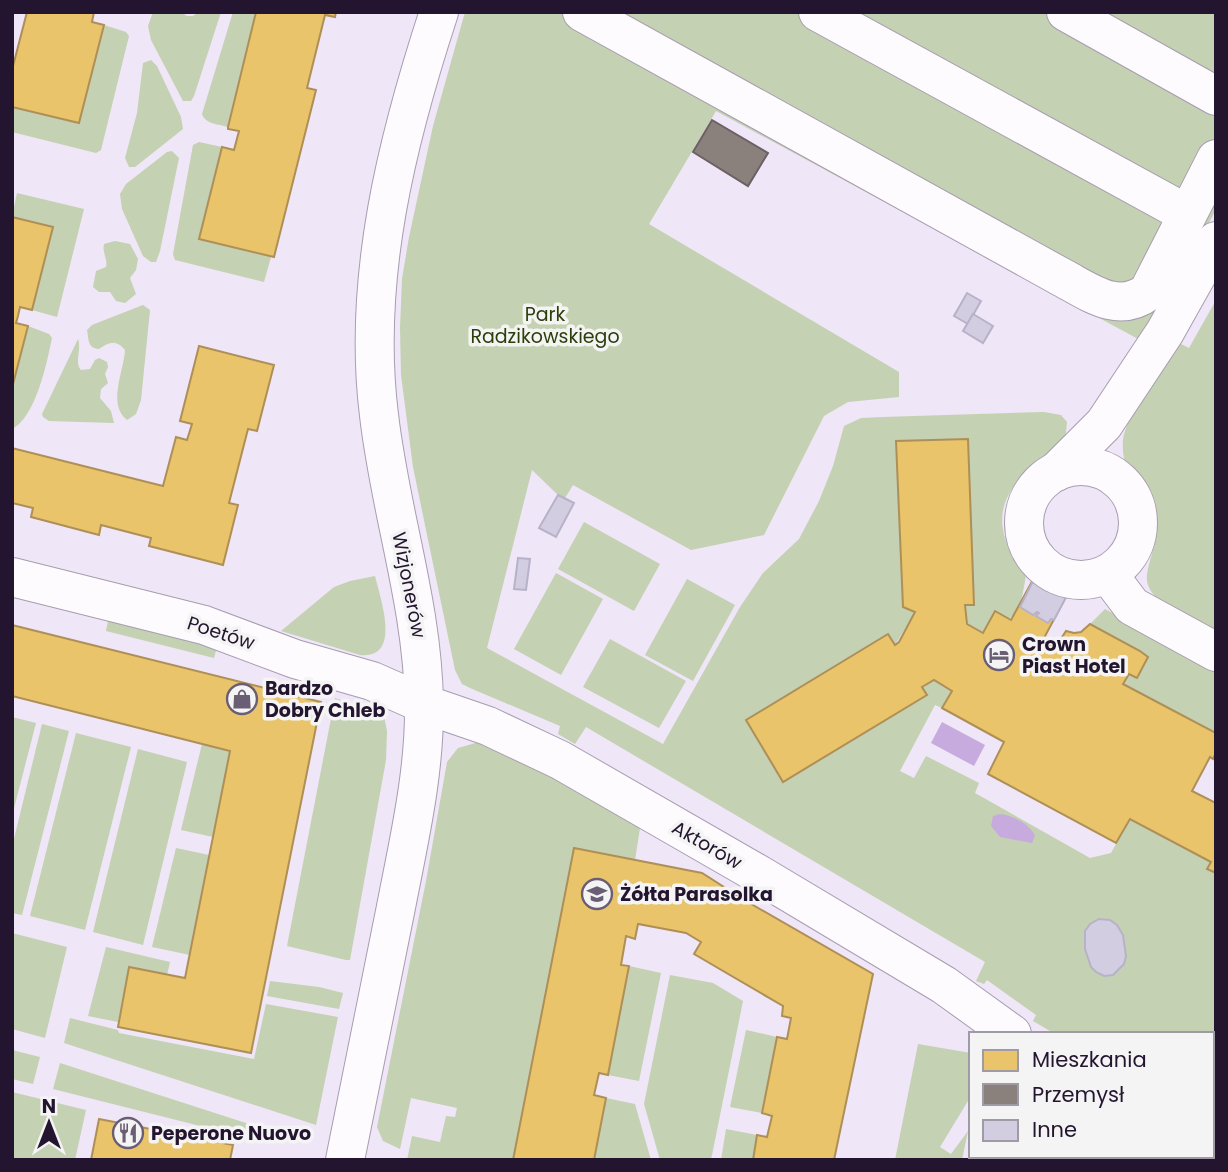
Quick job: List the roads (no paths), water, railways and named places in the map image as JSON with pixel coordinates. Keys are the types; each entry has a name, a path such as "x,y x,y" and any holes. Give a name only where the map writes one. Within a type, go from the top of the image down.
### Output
{"street":[{"name":"Wizjonerów","path":"345,1160 413,818 421,761 425,704 421,647 379,415 374,334 378,268 389,203 416,87 439,12"},
{"path":"582,12 1063,278 1114,303 1131,301 1147,292 1216,159"},
{"path":"818,12 1187,214"},
{"path":"1066,12 1216,96"},
{"path":"1056,472 1086,466 1101,469 1114,476 1128,490 1136,508 1138,527 1134,546 1123,562 1108,573 1090,579 1073,579 1055,574 1041,563 1030,548 1025,532 1025,513 1031,496 1041,482 1056,472 1104,424 1165,332 1216,241"},
{"path":"1104,424 1107,454 1114,476"},
{"path":"1108,573 1132,606 1216,652"},
{"name":"Poetów","path":"12,577 204,625 295,659 372,681 425,704"},
{"name":"Aktorów","path":"425,704 488,726 560,760 944,985 1009,1032"}],"place":[{"name":"Crown Piast Hotel","path":"999,655"},
{"name":"Bardzo Dobry Chleb","path":"242,699"},
{"name":"Żółta Parasolka","path":"597,894"},
{"name":"Peperone Nuovo","path":"128,1133"}],"park label":[{"name":"Park Radzikowskiego","path":"545,325"}]}
